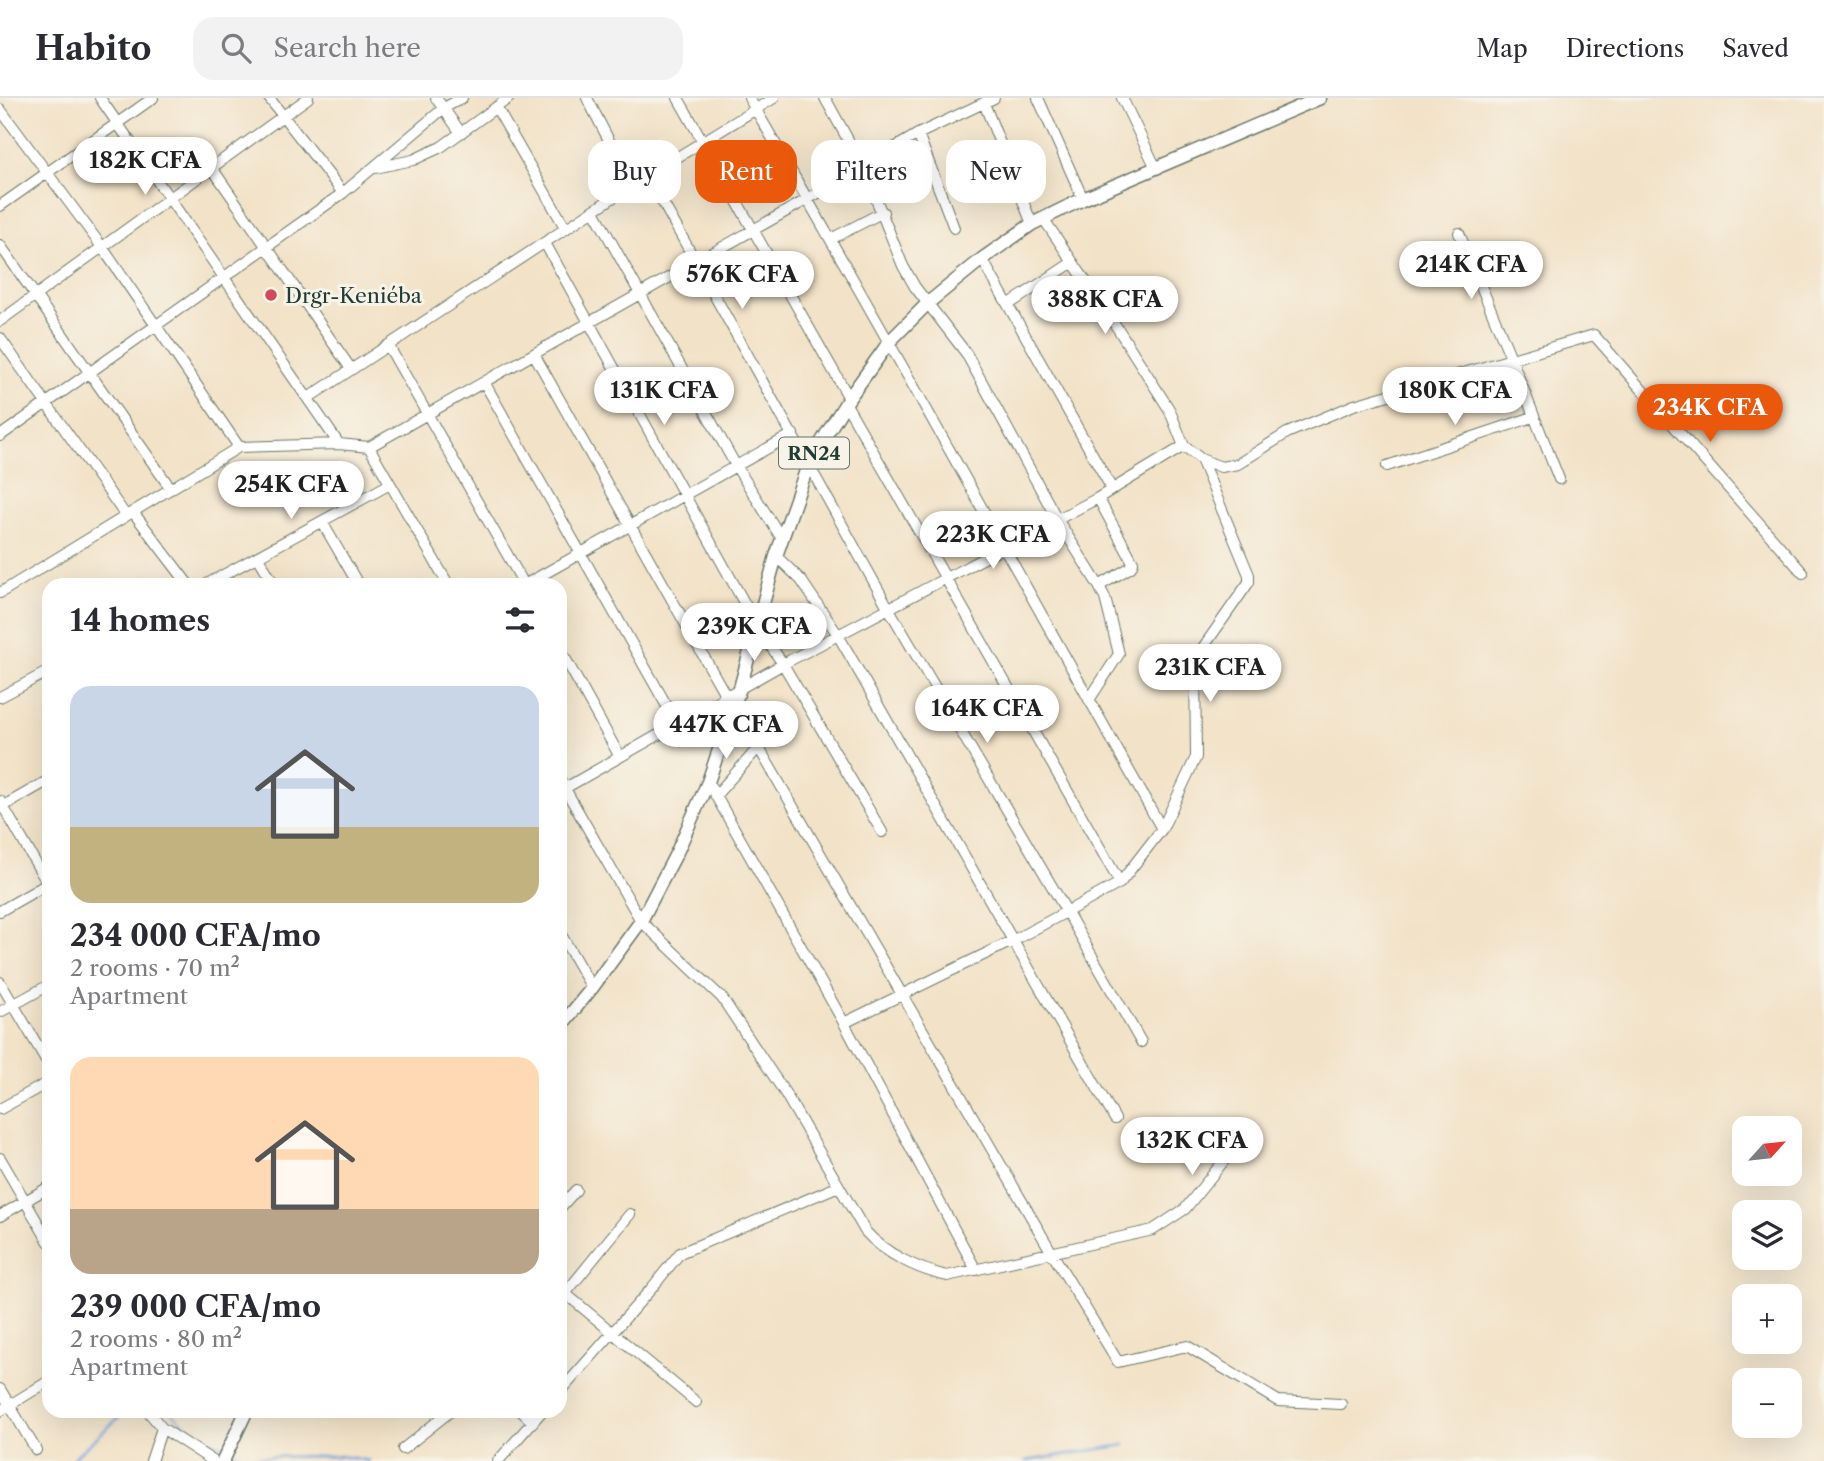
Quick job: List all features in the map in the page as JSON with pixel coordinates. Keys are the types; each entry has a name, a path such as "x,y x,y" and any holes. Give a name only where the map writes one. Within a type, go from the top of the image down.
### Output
{"main road":[{"name":"RN24","path":"567,1018 641,921 677,852 708,782 730,701 740,688 776,556 809,462 847,401 890,341 928,303 982,259 1038,221 1311,100"},
{"path":"223,1459 243,1418"}],"street":[{"path":"100,98 339,444"},
{"path":"0,206 153,98"},
{"path":"269,98 343,193"},
{"path":"0,321 308,98"},
{"path":"436,98 461,133"},
{"path":"0,436 343,193 444,108 462,98"},
{"path":"372,168 412,160 441,147 509,98"},
{"path":"587,98 609,140"},
{"path":"678,98 703,140 774,98"},
{"path":"749,98 890,341 1003,548 1162,828"},
{"path":"825,98 848,140"},
{"path":"908,140 994,98"},
{"path":"1038,98 1083,199"},
{"path":"1122,98 1156,168"},
{"path":"984,103 1038,221 1073,262 1169,409 1184,446 1201,459 1221,467 1238,464 1287,433 1354,405 1594,335 1803,573"},
{"path":"496,107 566,229"},
{"path":"0,109 102,247 239,447"},
{"path":"918,134 954,228"},
{"path":"212,168 351,369"},
{"path":"0,593 239,447 339,444 369,447 811,197"},
{"path":"308,398 606,203"},
{"path":"663,203 889,609 1141,1042"},
{"path":"739,203 946,579 1120,883"},
{"path":"879,203 903,266 966,353 1057,519 1105,598 1119,654 1090,700"},
{"path":"594,211 736,466 782,539"},
{"path":"831,239 883,212"},
{"path":"1459,233 1559,479"},
{"path":"545,243 757,626 783,664 882,832"},
{"path":"0,245 171,489"},
{"path":"982,259 1112,489"},
{"path":"1008,305 1073,262"},
{"path":"0,338 129,514 183,578"},
{"path":"388,345 522,578"},
{"path":"534,354 730,701 1118,1362 1187,1346 1278,1401 1341,1404"},
{"path":"484,382 677,724"},
{"path":"1387,466 1534,417"},
{"path":"536,578 793,434"},
{"path":"740,688 1098,498 1184,446"},
{"path":"369,447 445,578"},
{"path":"844,1023 1014,940 1120,883 1162,828 1196,757 1195,659 1249,582 1250,575 1201,459"},
{"path":"218,578 390,484"},
{"path":"1098,498 1133,562 1131,567 1099,586"},
{"path":"322,522 355,578"},
{"path":"776,556 801,580 838,635 1115,1119"},
{"path":"258,557 270,578"},
{"path":"567,662 620,757"},
{"path":"0,697 42,675"},
{"path":"567,784 677,724 730,701"},
{"path":"716,795 759,747"},
{"path":"708,782 844,1023 976,1270"},
{"path":"42,784 1,805 42,872"},
{"path":"567,795 641,921 722,998 785,1093 865,1231 876,1244 923,1270 947,1276 1153,1230 1185,1209 1243,1137"},
{"path":"0,911 42,888"},
{"path":"567,945 592,988"},
{"path":"0,982 42,1053"},
{"path":"0,1013 42,989"},
{"path":"0,1109 42,1086"},
{"path":"0,1158 42,1230"},
{"path":"567,1384 680,1253 839,1186"},
{"path":"567,1200 576,1190"},
{"path":"0,1216 42,1191"},
{"path":"567,1288 630,1214"},
{"path":"567,1298 696,1402"},
{"path":"0,1411 42,1385"},
{"path":"0,1389 36,1450"},
{"path":"154,1418 162,1428 223,1459"},
{"path":"403,1449 442,1418"},
{"path":"529,1418 533,1422"},
{"path":"498,1461 536,1418"},
{"path":"151,1461 162,1428"}],"waterway":[{"path":"70,1461 118,1418"},
{"path":"178,1418 195,1434 226,1447"},
{"path":"1026,1461 1125,1445"},
{"path":"231,1450 243,1457 342,1456 369,1461"}],"place":[{"name":"Drgr-Keniéba","path":"271,295"}]}
